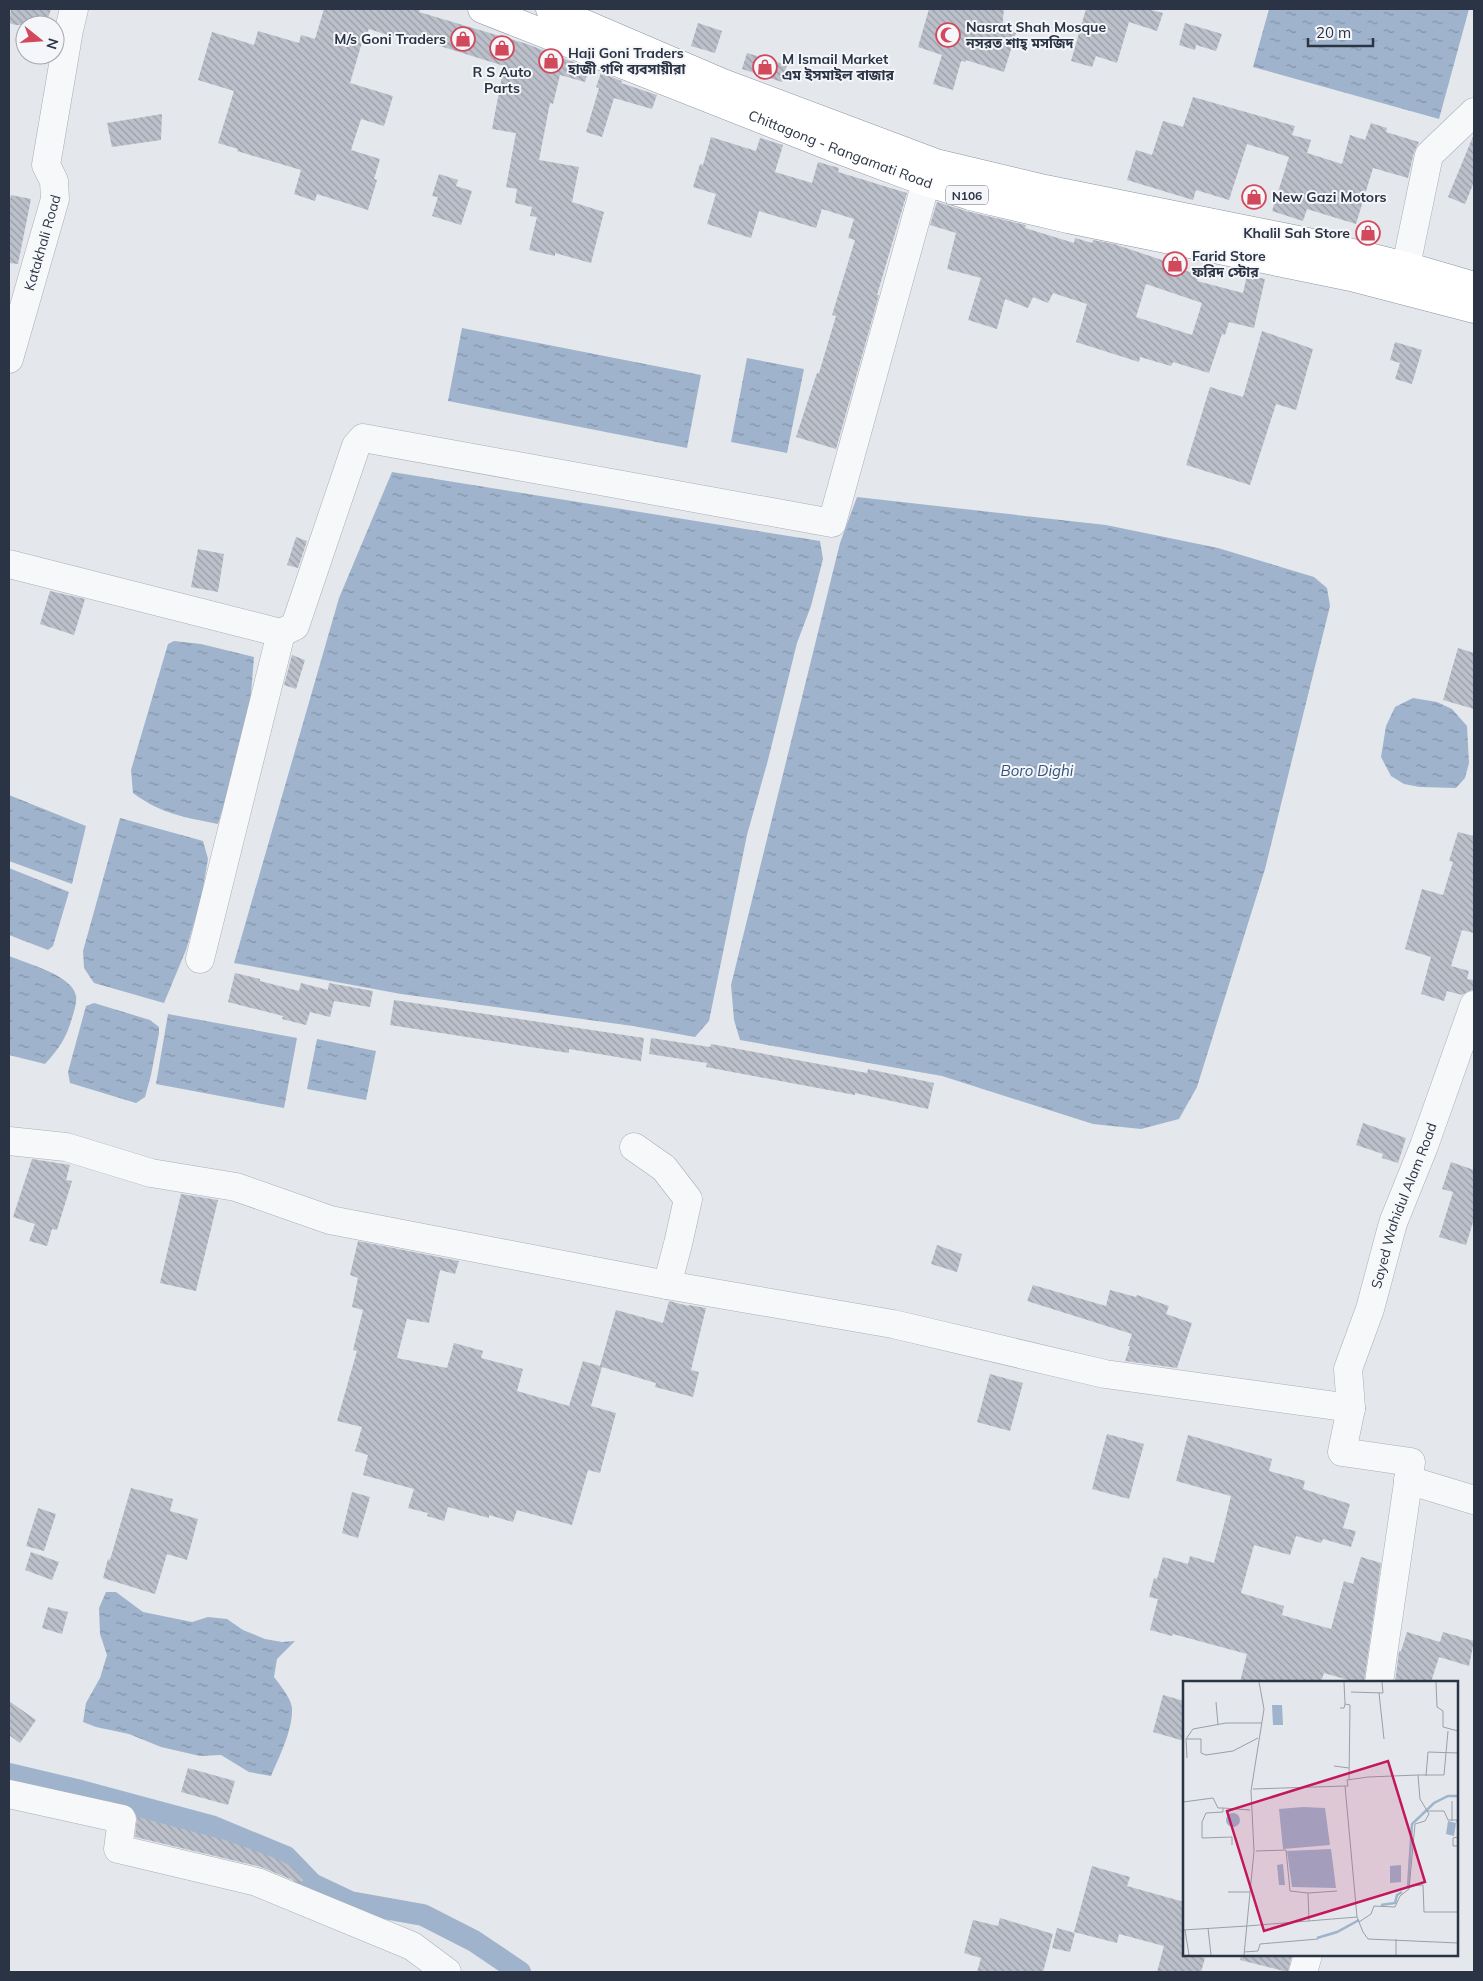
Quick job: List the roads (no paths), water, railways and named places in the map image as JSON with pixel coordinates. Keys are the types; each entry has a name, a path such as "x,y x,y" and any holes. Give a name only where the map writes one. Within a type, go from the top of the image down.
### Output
{"highway":[{"name":"Chittagong - Rangamati Road","path":"482,9 926,182 970,196 1059,217 1351,278 1474,309"},
{"name":"Chittagong - Rangamati Road","path":"550,9 723,83 936,163 1045,189 1308,242 1406,266 1474,286"}],"street":[{"name":"Katakhali Road","path":"9,359 55,199 54,181 46,165 74,9"},
{"path":"1406,266 1430,155 1474,112"},
{"path":"9,564 281,632 295,626 356,446 363,438 832,523 926,182"},
{"path":"200,959 281,632"},
{"name":"Sayed Wahidul Alam Road","path":"1408,1480 1411,1462 1342,1452 1351,1408 1348,1368 1370,1310 1393,1223 1434,1120 1474,1005"},
{"path":"9,1141 66,1146 152,1172 236,1187 330,1220 666,1285 893,1324 1106,1374 1351,1408"},
{"path":"634,1147 664,1168 688,1198 678,1244 666,1285"},
{"path":"1379,1681 1408,1480 1474,1500"},
{"path":"9,1794 122,1819 118,1849 257,1882 412,1946 447,1972"},
{"path":"1303,1972 1308,1956"}],"water":[{"path":"1269,9 1469,9 1439,119 1253,67"},
{"path":"462,328 701,375 687,448 448,401"},
{"path":"747,358 804,369 787,453 731,442"},
{"path":"392,472 820,541 823,559 811,606 797,643 747,835 709,1021 695,1037 633,1026 401,994 234,963 339,598"},
{"name":"Boro Dighi","path":"857,497 1106,525 1218,548 1314,577 1327,588 1330,606 1265,869 1197,1087 1179,1119 1141,1129 1093,1124 942,1076 740,1040 734,1020 731,985 840,543"},
{"path":"174,641 201,644 254,657 251,694 242,746 218,824 184,817 163,810 133,793 131,770 168,644"},
{"path":"1413,698 1437,702 1452,709 1467,726 1469,763 1465,778 1456,788 1420,787 1404,784 1391,776 1381,757 1386,726 1395,707"},
{"path":"9,795 86,826 72,884 9,861"},
{"path":"120,818 203,841 208,859 201,900 186,950 164,1003 94,983 84,968 83,951"},
{"path":"9,868 69,892 53,946 48,950 9,935"},
{"path":"9,956 58,976 67,982 76,996 68,1031 58,1048 45,1064 9,1055"},
{"path":"94,1003 150,1020 159,1027 151,1075 145,1097 136,1103 70,1083 68,1072 86,1006"},
{"path":"168,1014 297,1038 284,1108 156,1084"},
{"path":"317,1039 376,1051 366,1100 307,1089"},
{"path":"106,1592 116,1592 143,1612 192,1622 208,1617 227,1619 243,1630 265,1639 282,1642 295,1641 277,1659 274,1677 290,1700 292,1716 285,1743 271,1776 249,1772 221,1755 200,1756 161,1747 129,1734 96,1727 83,1722 86,1703 100,1678 107,1655 100,1634 99,1608"}],"waterway":[{"path":"9,1774 211,1826 286,1857 312,1884 350,1902 423,1915 474,1941 520,1972"}],"place":[{"name":"Nasrat Shah Mosque নসরত শাহ্‌ মসজিদ","path":"948,35"},
{"name":"M/s Goni Traders","path":"463,39"},
{"name":"R S Auto Parts","path":"502,48"},
{"name":"Haji Goni Traders হাজী গণি ব্যবসায়ীরা","path":"551,61"},
{"name":"M Ismail Market এম ইসমাইল বাজার","path":"765,67"},
{"name":"New Gazi Motors","path":"1254,197"},
{"name":"Khalil Sah Store","path":"1368,233"},
{"name":"Farid Store ফরিদ স্টোর","path":"1175,264"}]}
